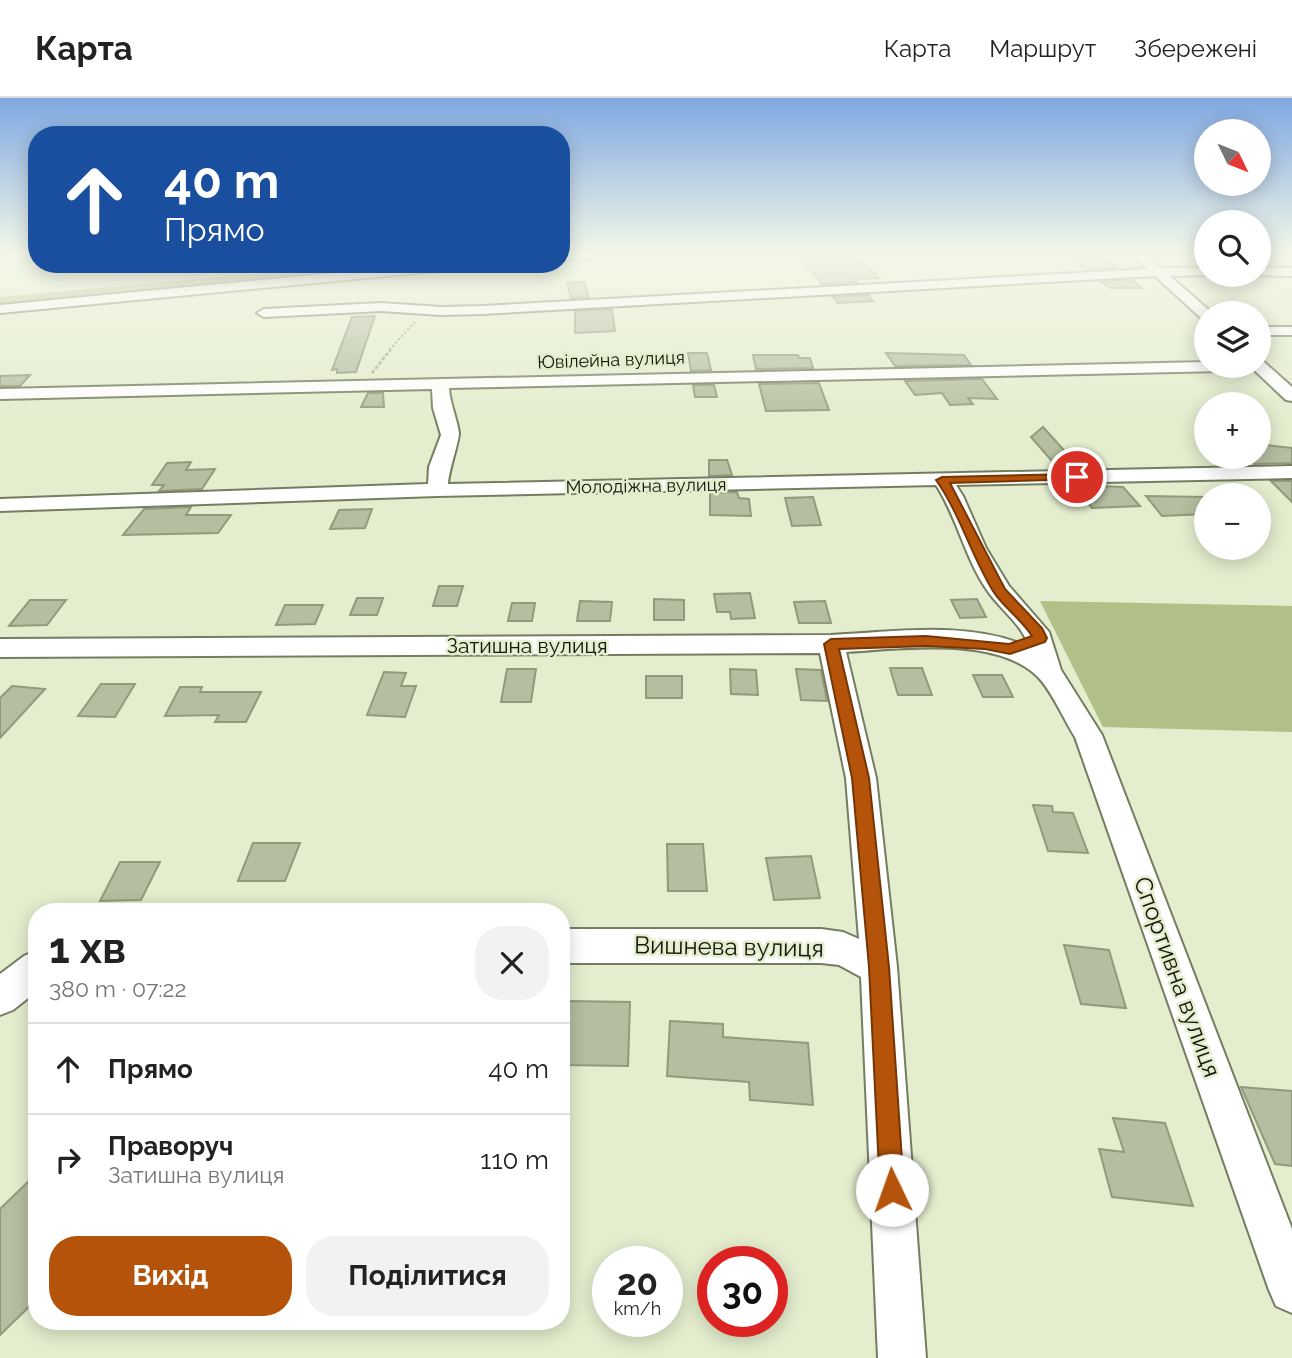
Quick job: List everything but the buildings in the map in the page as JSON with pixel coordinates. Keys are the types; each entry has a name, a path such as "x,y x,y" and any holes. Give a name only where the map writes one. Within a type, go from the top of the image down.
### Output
{"street":[{"path":"264,313 271,312"},
{"path":"1271,331 1292,331"},
{"name":"Ювілейна вулиця","path":"0,394 368,383 1194,367"},
{"path":"1271,377 1292,396"},
{"path":"437,491 439,467 450,435 442,408 440,383"},
{"name":"Молодіжна вулиця","path":"0,505 437,491 1292,472"},
{"name":"Спортивна вулиця","path":"942,480 953,496 975,548 1000,591 1037,632 1044,654 1087,735 1292,1290"},
{"name":"Затишна вулиця","path":"0,648 831,644 926,641 1010,649 1029,658 1044,654"},
{"path":"831,644 861,778 879,967 902,1358"},
{"name":"Вишнева вулиця","path":"570,946 821,946 843,949 879,967"},
{"path":"0,997 28,975"}],"path":[{"path":"368,383 378,360 404,338 415,324 418,312"}],"green space":[{"path":"1040,601 1292,606 1292,732 1103,727"}],"route":[{"path":"892,1190 879,967 861,778 831,644 926,641 1010,649 1040,638 1000,591 975,548 953,496 942,480 1077,477"}]}
